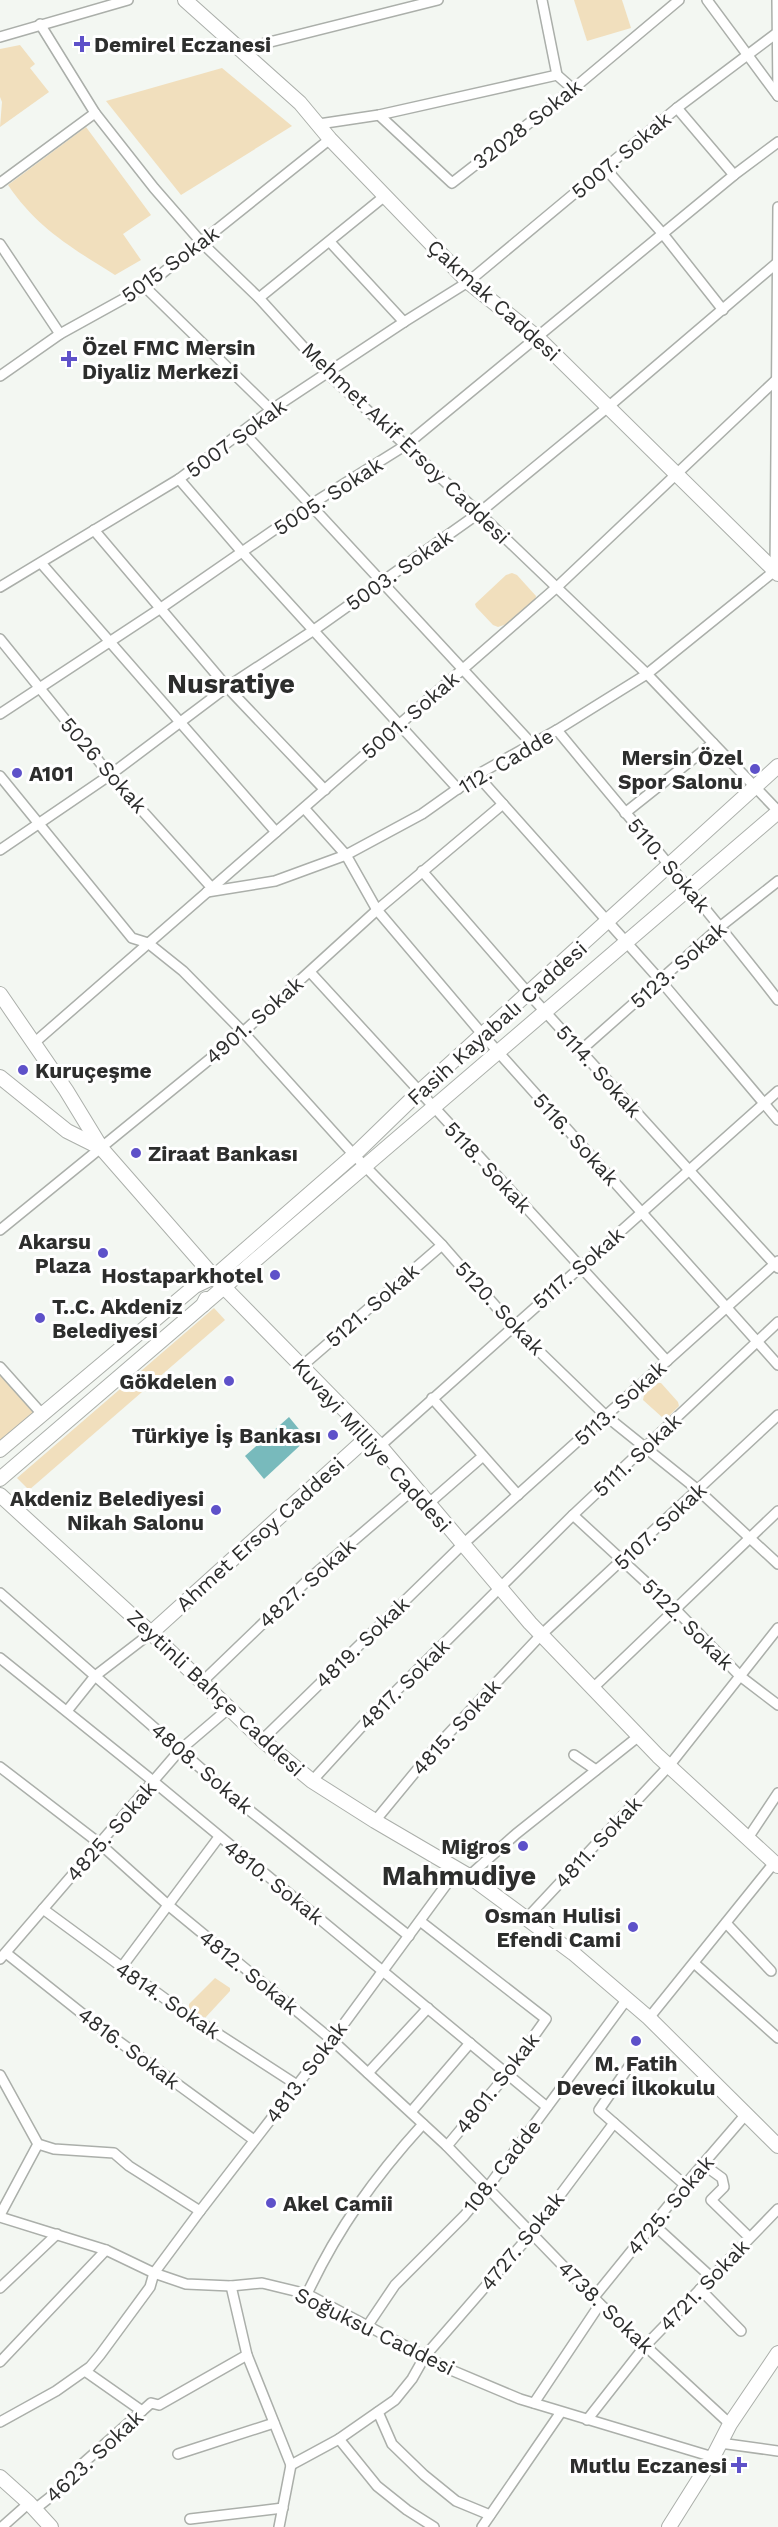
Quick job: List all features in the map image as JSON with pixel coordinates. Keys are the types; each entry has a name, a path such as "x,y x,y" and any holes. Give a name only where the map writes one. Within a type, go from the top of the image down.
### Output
{"street":[{"path":"0,37 128,0"},
{"name":"Çakmak Caddesi","path":"185,0 238,50 300,103 330,139 468,282 537,337 777,571"},
{"path":"238,50 438,0"},
{"path":"542,0 557,75 573,89"},
{"name":"32028 Sokak","path":"379,115 452,183 573,89 679,0"},
{"path":"707,0 778,96"},
{"path":"777,0 778,96"},
{"name":"Mehmet Akif Ersoy Caddesi","path":"40,24 95,113 154,188 202,243 259,298 328,374 479,513 647,674 778,811"},
{"name":"5007. Sokak","path":"468,282 677,108 778,32"},
{"path":"319,124 379,115 557,75"},
{"path":"677,108 734,175"},
{"path":"0,183 95,113"},
{"name":"5015 Sokak","path":"0,376 60,334 145,287 330,139"},
{"name":"5005. Sokak","path":"0,714 161,608 310,505 406,445 734,175 778,142"},
{"path":"605,168 663,234 723,310"},
{"path":"259,298 386,195"},
{"path":"777,571 778,207"},
{"path":"330,242 404,322"},
{"path":"0,244 60,334"},
{"name":"5003. Sokak","path":"0,850 110,775 227,687 314,630 479,513 778,263"},
{"name":"5007 Sokak","path":"0,587 179,479 271,410 468,282"},
{"path":"145,287 271,410"},
{"name":"5001. Sokak","path":"34,1043 557,588 778,378"},
{"path":"243,432 532,744"},
{"path":"179,479 242,552 458,789"},
{"path":"94,530 227,687 325,790"},
{"path":"41,563 276,832"},
{"name":"112. Cadde","path":"209,890 275,881 346,855 422,814 477,775 557,730 647,674 777,571"},
{"name":"5026 Sokak","path":"0,639 110,775 209,890"},
{"name":"5110. Sokak","path":"557,730 669,867 721,926 778,1000"},
{"path":"625,813 713,742"},
{"name":"Fasih Kayabalı Caddesi","path":"0,1450 195,1286 214,1277 354,1155 419,1092 778,766"},
{"path":"477,775 660,981 778,1120"},
{"name":"5120. Sokak","path":"0,776 132,938 148,943 183,970 243,1032 354,1155 442,1245 513,1326 606,1416 698,1490 778,1564"},
{"name":"4901. Sokak","path":"0,1230 243,1032 377,910 502,804"},
{"name":"5116. Sokak","path":"304,808 346,855 377,910 483,1035 778,1365"},
{"name":"Fasih Kayabalı Caddesi","path":"0,1479 778,811"},
{"name":"5114. Sokak","path":"422,871 580,1051 777,1264"},
{"name":"5123. Sokak","path":"580,1051 721,926 778,880"},
{"name":"5118. Sokak","path":"310,972 667,1361"},
{"name":"Kuvayi Milliye Caddesi","path":"0,994 66,1089 102,1149 214,1277 380,1446 498,1589 541,1635 669,1766 776,1864"},
{"path":"0,1077 67,1131 102,1149"},
{"name":"5117. Sokak","path":"380,1446 778,1090"},
{"name":"5121. Sokak","path":"302,1366 442,1245"},
{"name":"5113. Sokak","path":"462,1545 777,1264"},
{"path":"203,1305 214,1277"},
{"name":"5111. Sokak","path":"498,1589 778,1322"},
{"path":"0,1367 42,1414"},
{"path":"432,1398 518,1495"},
{"name":"5107. Sokak","path":"541,1635 778,1415"},
{"name":"Ahmet Ersoy Caddesi","path":"151,1633 369,1436"},
{"path":"428,1504 483,1456"},
{"name":"4827. Sokak","path":"202,1682 310,1578 415,1488"},
{"name":"Zeytinli Bahçe Caddesi","path":"0,1495 151,1633 262,1740 312,1781 463,1873 573,1953 649,2018 778,2146"},
{"path":"593,1688 778,1510"},
{"name":"5122. Sokak","path":"573,1515 675,1609 740,1676 778,1705"},
{"name":"4819. Sokak","path":"262,1740 462,1545"},
{"name":"4817. Sokak","path":"312,1781 374,1713 498,1589"},
{"name":"4808. Sokak","path":"0,1593 244,1806 409,1936"},
{"name":"4811. Sokak","path":"527,1918 669,1766 778,1628"},
{"path":"67,1711 96,1676 151,1633"},
{"name":"4815. Sokak","path":"375,1821 435,1748 541,1635"},
{"name":"4810. Sokak","path":"0,1658 153,1781 547,2107"},
{"name":"4825. Sokak","path":"3,1956 180,1750 228,1708"},
{"name":"4813. Sokak","path":"0,2422 56,2391 85,2371 100,2355 150,2287 154,2273 200,2211 332,2040 420,1921 463,1873 639,1736"},
{"path":"574,1755 596,1770"},
{"name":"4812. Sokak","path":"0,1767 99,1844 168,1905 332,2040 488,2187"},
{"path":"748,1838 778,1793"},
{"path":"121,1968 219,1837"},
{"path":"649,2018 776,1864"},
{"name":"4814. Sokak","path":"43,1909 175,2006 297,2085"},
{"name":"4801. Sokak","path":"420,1921 546,2019 507,2074 447,2146"},
{"path":"726,1923 771,1971"},
{"name":"4816. Sokak","path":"3,1956 254,2140"},
{"path":"694,1963 778,2038"},
{"name":"108. Cadde","path":"368,2325 395,2285 464,2216 488,2187 627,1999"},
{"path":"368,2073 428,2008"},
{"path":"411,2112 470,2043"},
{"path":"630,2065 599,2110 685,2185"},
{"path":"0,2075 38,2144 54,2150 114,2153 129,2166 200,2211"},
{"name":"4725. Sokak","path":"534,2403 597,2300 653,2224 747,2114"},
{"name":"4727. Sokak","path":"425,2356 531,2234 614,2123"},
{"path":"307,2294 326,2252 358,2203 386,2165 423,2124"},
{"path":"0,2216 38,2144"},
{"path":"704,2165 722,2178 724,2187 711,2200 749,2237"},
{"name":"4738. Sokak","path":"488,2187 597,2300 729,2424"},
{"name":"4721. Sokak","path":"587,2420 645,2346 778,2209"},
{"name":"Soğuksu Caddesi","path":"0,2216 106,2250 154,2273 186,2284 231,2286 262,2283 307,2294 451,2370 561,2412 713,2457"},
{"path":"653,2224 711,2277"},
{"path":"0,2288 57,2234"},
{"path":"0,2362 106,2250"},
{"path":"231,2286 247,2355 291,2465 279,2527"},
{"path":"700,2289 741,2331"},
{"path":"669,2527 713,2457 729,2424 778,2353"},
{"name":"4623. Sokak","path":"2,2527 72,2480 80,2466 151,2403 159,2405 175,2397 247,2355"},
{"path":"291,2465 339,2439 394,2400 412,2379 425,2356"},
{"path":"85,2371 142,2411"},
{"path":"378,2412 392,2444 424,2475 456,2501 490,2515"},
{"path":"482,2527 561,2412"},
{"path":"178,2454 274,2423"},
{"path":"339,2439 377,2487 432,2527"},
{"path":"720,2444 778,2451"},
{"path":"0,2477 51,2527"},
{"path":"190,2519 283,2508"}],"shaded area":[{"path":"574,0 622,0 631,28 587,41"},
{"path":"20,45 35,64 30,68 49,92 0,127 2,102 0,97 0,49"},
{"path":"222,68 292,126 181,195 106,101"},
{"path":"86,127 151,215 123,234 141,260 115,275 56,236 31,213 8,185"},
{"path":"512,573 517,575 536,596 535,601 507,624 498,627 493,625 475,604 506,575"},
{"path":"214,1308 225,1320 29,1490 17,1478"},
{"path":"0,1371 36,1413 0,1442"},
{"path":"661,1383 678,1402 679,1406 668,1417 663,1418 643,1400 644,1395"},
{"path":"215,1978 230,1988 230,1991 205,2018 189,2008 189,2004"}],"water":[{"path":"289,1417 307,1439 264,1479 245,1456"}],"place":[{"name":"Demirel Eczanesi","path":"82,44"},
{"name":"Özel FMC Mersin Diyaliz Merkezi","path":"69,359"},
{"name":"Mersin Özel Spor Salonu","path":"755,769"},
{"name":"A101","path":"17,773"},
{"name":"Kuruçeşme","path":"23,1070"},
{"name":"Ziraat Bankası","path":"136,1153"},
{"name":"Akarsu Plaza","path":"103,1253"},
{"name":"Hostaparkhotel","path":"275,1275"},
{"name":"T..C. Akdeniz Belediyesi","path":"40,1318"},
{"name":"Gökdelen","path":"229,1381"},
{"name":"Türkiye İş Bankası","path":"333,1435"},
{"name":"Akdeniz Belediyesi Nikah Salonu","path":"216,1510"},
{"name":"Migros","path":"523,1846"},
{"name":"Osman Hulisi Efendi Cami","path":"633,1927"},
{"name":"M. Fatih Deveci İlkokulu","path":"636,2041"},
{"name":"Akel Camii","path":"271,2203"},
{"name":"Mutlu Eczanesi","path":"739,2465"}],"district":[{"name":"Nusratiye","path":"231,684"},
{"name":"Mahmudiye","path":"459,1876"}]}
